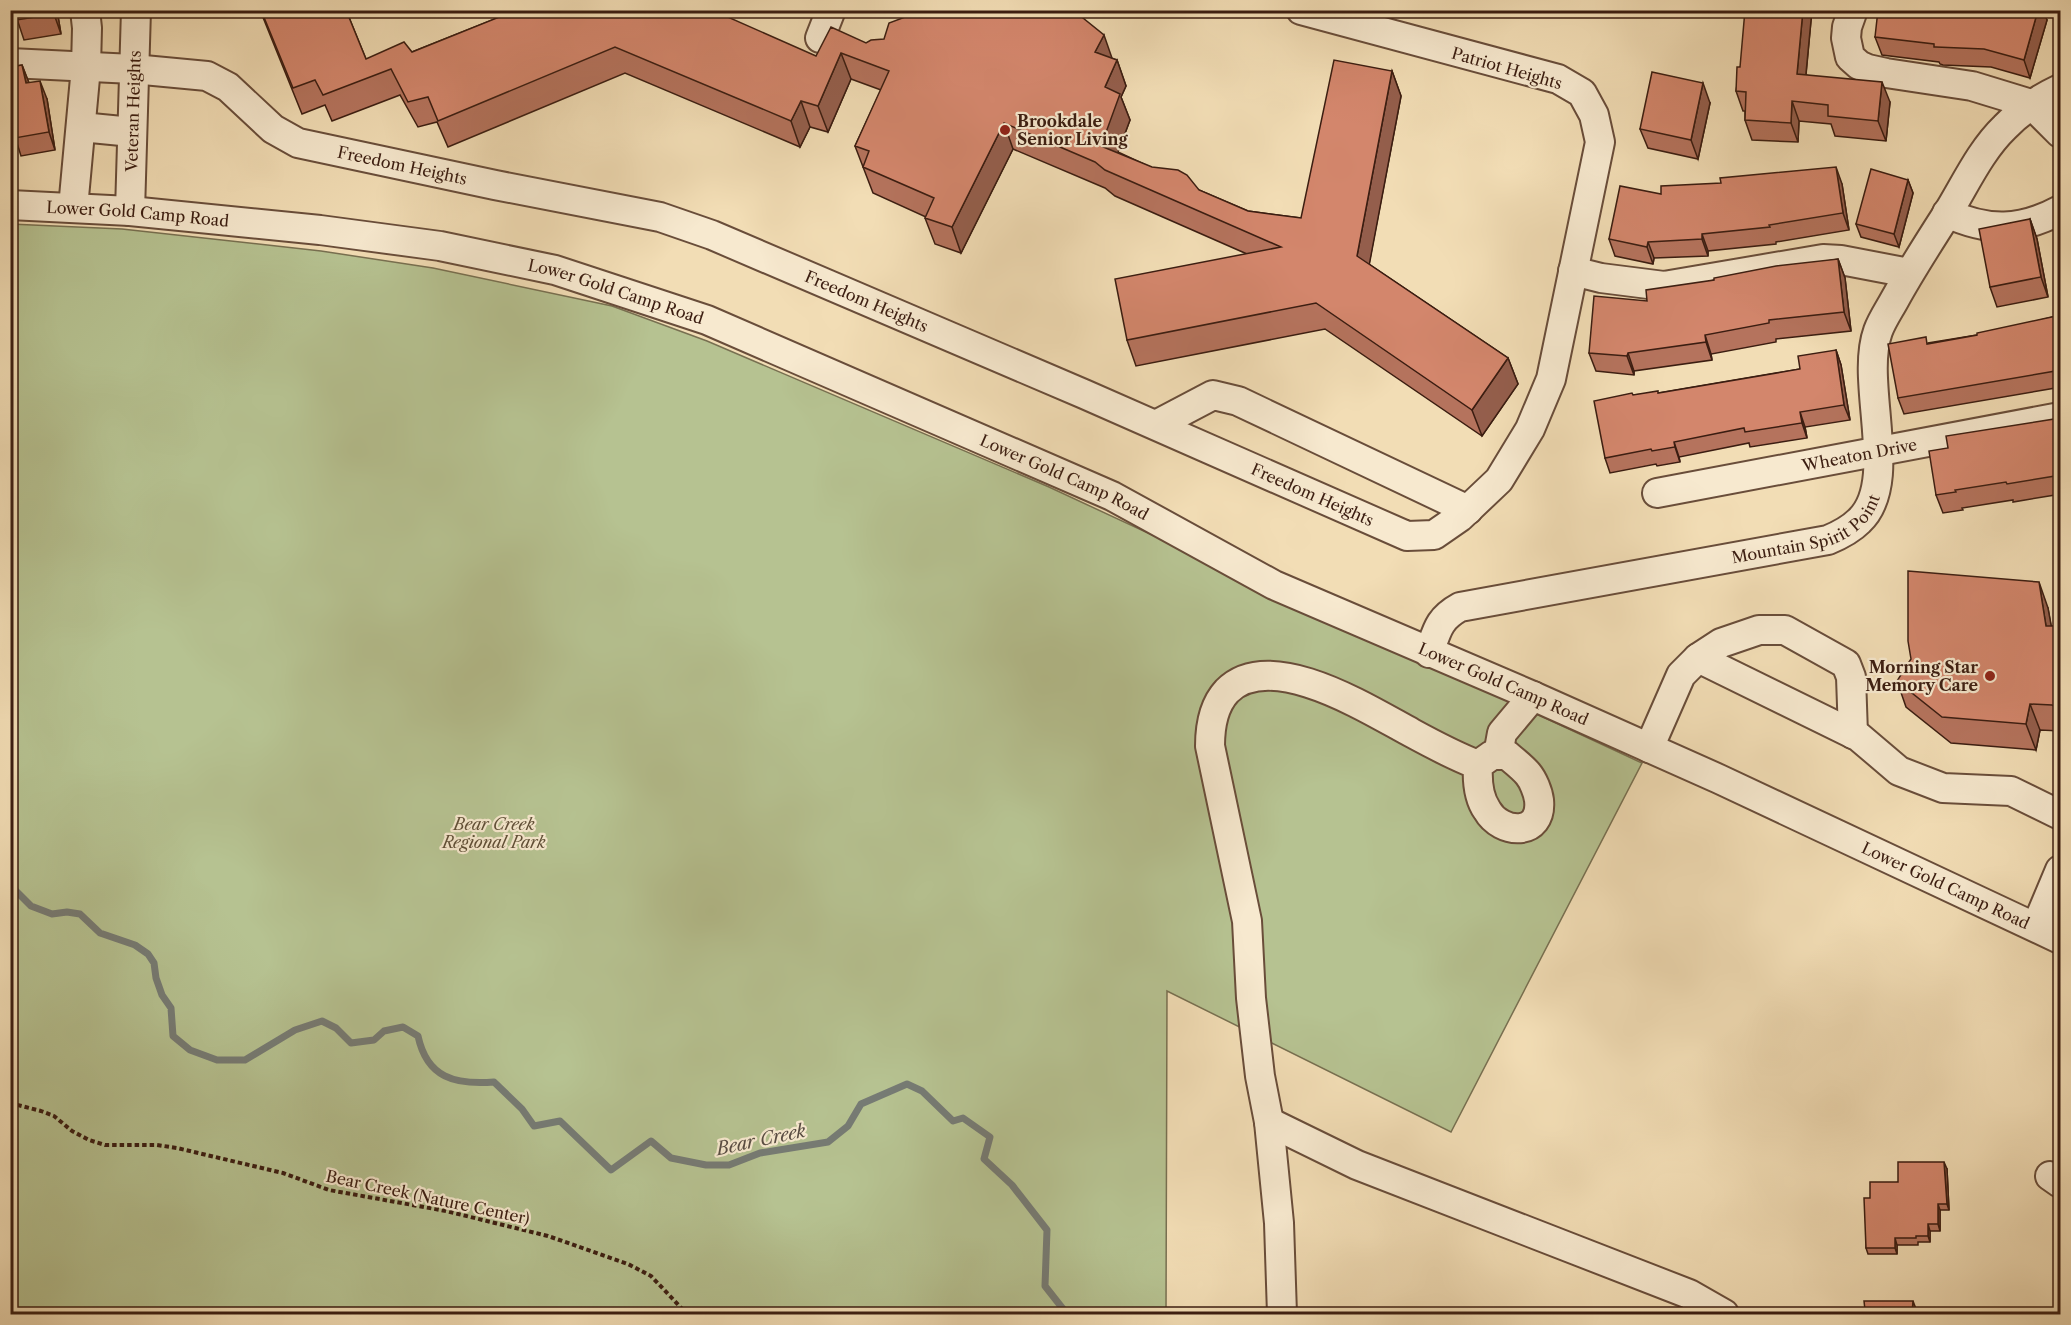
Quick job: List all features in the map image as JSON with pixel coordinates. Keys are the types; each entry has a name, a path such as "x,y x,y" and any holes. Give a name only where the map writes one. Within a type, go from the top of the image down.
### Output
{"street":[{"path":"73,208 86,67 87,28 84,10"},
{"name":"Veteran Heights","path":"130,211 136,10"},
{"path":"820,38 831,10"},
{"name":"Patriot Heights","path":"1301,10 1558,80 1582,93 1594,115 1600,142 1571,282"},
{"path":"1853,10 1846,38 1850,57 1859,65 1886,74 1972,86 2031,104 2061,133"},
{"name":"Freedom Heights","path":"10,63 133,69 207,76 228,87 273,129 298,143 660,217 712,235 1156,425 1407,537 1434,535 1468,510 1499,480 1530,429 1551,379 1571,282"},
{"name":"Mountain Spirit Point","path":"1429,653 1440,621 1448,613 1460,607 1828,540 1846,532 1861,520 1876,491 1878,450 1873,351 1878,331 1910,273 1988,147 2004,127 2031,104 2061,89"},
{"path":"82,114 132,120"},
{"name":"Lower Gold Camp Road","path":"10,205 130,211 320,230 440,246 555,270 707,320 1112,496 1274,585 1649,748 2048,933"},
{"path":"1947,213 1967,222 2005,227 2029,224 2061,210"},
{"path":"1571,282 1601,278 1664,286 1823,259 1910,273"},
{"path":"1156,425 1213,395 1238,401 1468,510"},
{"name":"Wheaton Drive","path":"1657,493 2061,417"},
{"path":"1649,748 1681,675 1698,658 1721,643 1759,630 1785,630 1846,664 1851,677 1853,734"},
{"path":"1698,658 1853,734 1899,771 1943,788 2011,791 2061,814"},
{"path":"1282,1314 1279,1223 1269,1122 1258,1065 1251,998 1247,921 1210,746 1210,727 1220,702 1234,684 1248,677 1265,675 1286,677 1351,700 1454,755 1488,760 1515,714 1533,696"},
{"path":"2048,933 2061,870"},
{"path":"1269,1122 1357,1166 1689,1294 1724,1314"}],"path":[{"name":"Bear Creek (Nature Center)","path":"10,1103 48,1114 72,1131 105,1145 157,1145 177,1148 283,1173 329,1190 446,1211 548,1236 628,1263 651,1276 687,1314"}],"green space":[{"name":"Bear Creek Regional Park","path":"10,224 122,229 321,251 433,268 612,306 707,341 1049,487 1642,763 1451,1132 1167,991 1166,1314 11,1314"}],"building":[{"path":"16,10 53,10 54,14 17,20"},
{"path":"261,10 346,10 366,59 404,42 412,52 517,10 712,10 816,56 831,27 866,43 871,40 884,39 889,23 908,16 909,10 1073,10 1104,35 1095,52 1117,60 1105,87 1120,94 1101,146 1152,167 1178,170 1187,175 1199,190 1248,211 1301,218 1334,60 1392,71 1357,256 1508,358 1472,410 1316,303 1127,340 1115,279 1281,247 1004,123 952,227 925,218 934,198 863,167 869,151 855,146 889,71 841,53 818,106 801,101 791,121 615,47 438,121 428,97 408,102 391,69 323,95 315,80 293,88"},
{"path":"1745,10 1803,10 1797,74 1882,82 1878,121 1828,116 1828,105 1792,101 1791,123 1745,120 1746,92 1736,91"},
{"path":"1878,10 2038,10 2024,60 1984,49 1934,47 1934,44 1875,37"},
{"path":"22,65 26,83 40,81 49,132 15,138 13,124 10,125 10,67"},
{"path":"1652,72 1703,83 1691,140 1640,129"},
{"path":"1836,167 1843,213 1769,225 1770,227 1702,234 1702,239 1648,242 1647,247 1609,239 1620,186 1661,194 1661,186 1721,183 1720,178"},
{"path":"1871,169 1908,180 1894,234 1856,224"},
{"path":"2030,219 2041,277 1990,287 1979,229"},
{"path":"1838,259 1844,312 1769,320 1769,323 1705,335 1706,342 1628,353 1627,356 1589,353 1594,296 1647,301 1646,290 1714,280 1714,278 1776,266"},
{"path":"2061,315 2061,370 1898,398 1888,344 1926,337 1927,344"},
{"path":"1836,350 1844,405 1800,412 1802,423 1745,432 1744,428 1674,442 1675,447 1605,458 1594,401 1632,393 1633,395 1658,391 1658,393 1800,369 1798,356"},
{"path":"2061,418 2061,475 1955,490 1956,492 1936,495 1929,451 1948,448 1946,436"},
{"name":"Morning Star Memory Care","path":"1908,571 2039,582 2046,626 2061,626 2061,710 2052,705 2030,704 2026,724 1942,717 1897,681 1911,659 1908,641"},
{"path":"1898,1162 1944,1162 1947,1204 1938,1204 1938,1224 1928,1224 1928,1236 1895,1238 1895,1248 1866,1248 1864,1198 1870,1198 1870,1182 1898,1182"},
{"path":"1864,1301 1913,1301 1912,1314 1821,1314 1821,1310 1865,1310"}],"waterway":[{"name":"Bear Creek","path":"10,885 31,906 52,914 67,912 80,914 100,933 135,945 148,954 154,963 162,995 171,1008 173,1036 190,1050 217,1060 245,1060 295,1030 322,1021 336,1028 351,1043 374,1040 384,1031 403,1027 418,1036 422,1050 436,1070 455,1080 494,1082 522,1109 534,1126 560,1121 611,1170 651,1141 671,1158 706,1165 729,1165 760,1153 828,1142 848,1126 861,1104 907,1084 922,1091 953,1121 963,1118 990,1137 984,1159 1012,1185 1047,1230 1045,1286 1067,1314"}],"place":[{"name":"Brookdale Senior Living","path":"1005,130"},
{"name":"Morning Star Memory Care","path":"1990,676"}]}
